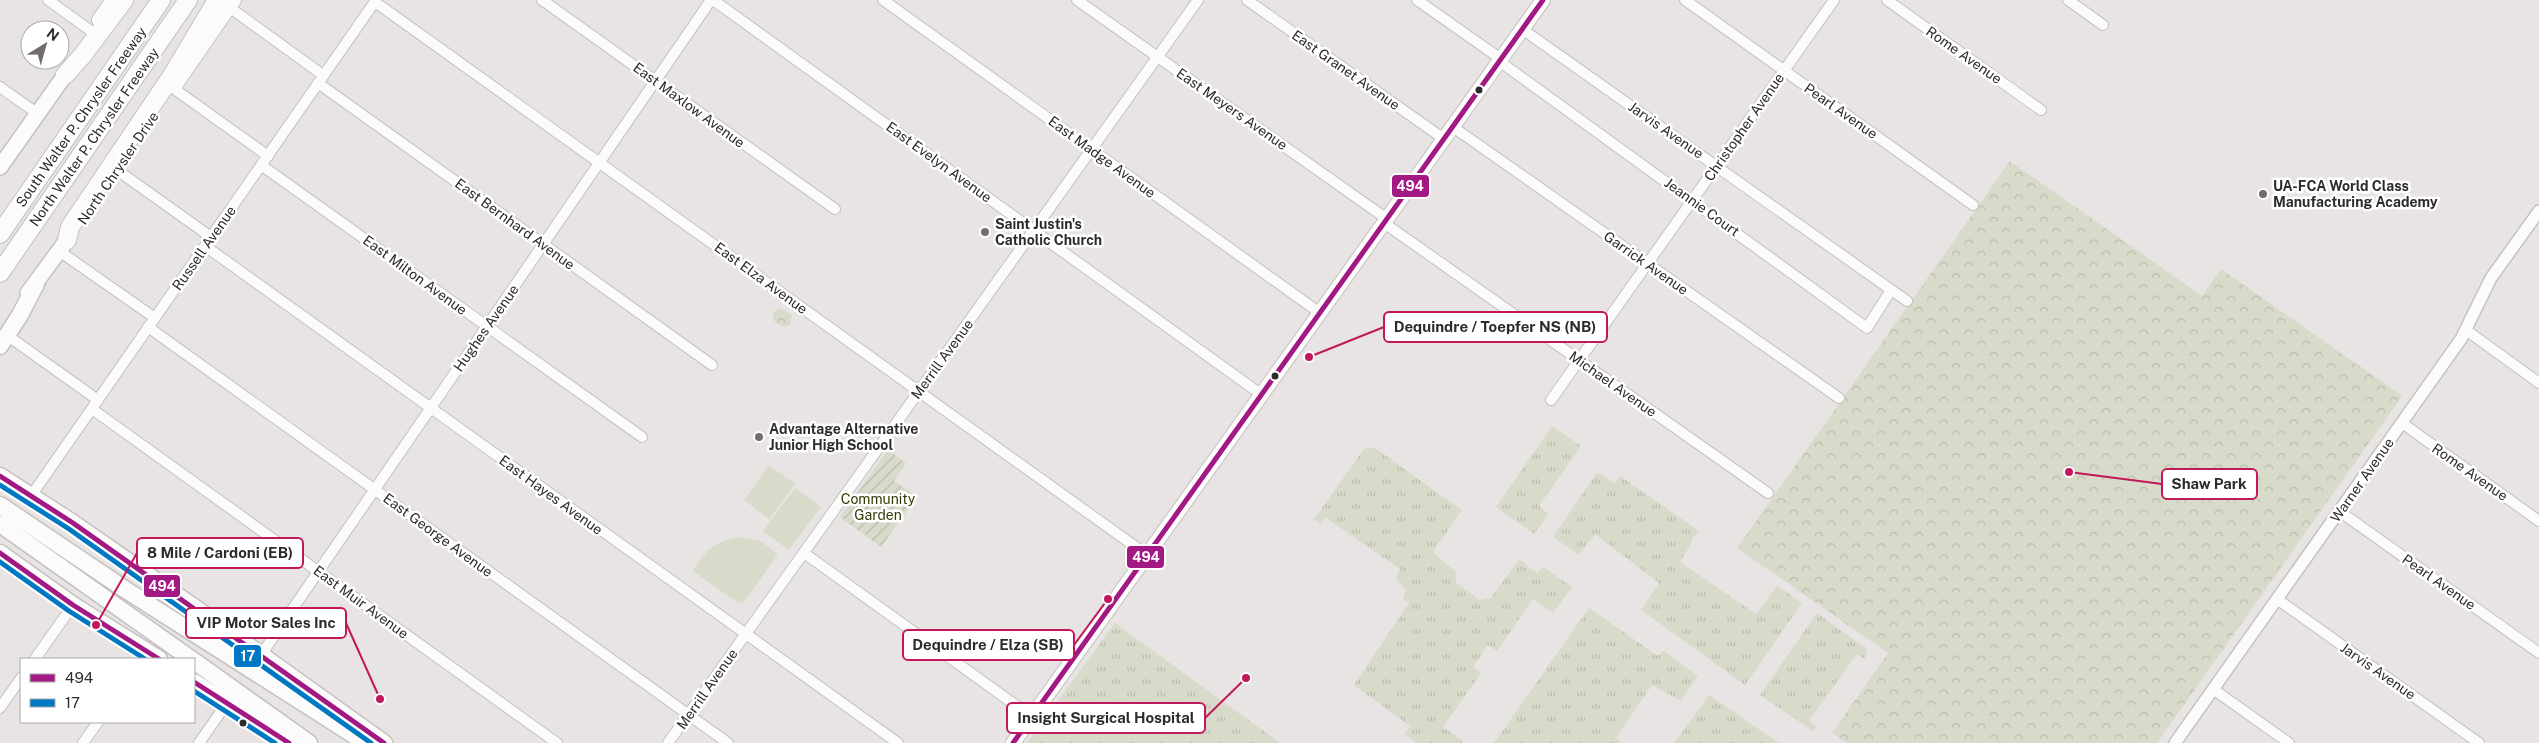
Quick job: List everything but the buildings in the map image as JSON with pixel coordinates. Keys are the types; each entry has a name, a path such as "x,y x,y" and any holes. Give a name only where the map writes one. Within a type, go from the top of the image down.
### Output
{"highway":[{"path":"65,75 82,56 124,0"},
{"name":"South Walter P. Chrysler Freeway","path":"0,234 162,0"},
{"name":"North Walter P. Chrysler Freeway","path":"0,273 188,0"},
{"path":"63,245 70,227 173,74 226,2"},
{"path":"2,338 36,284"},
{"path":"2,477 262,655 384,743"},
{"path":"0,505 126,590 366,743"},
{"path":"0,524 190,658"},
{"path":"0,553 149,657"},
{"path":"195,663 309,743"},
{"path":"195,683 289,743"}],"main road":[{"path":"0,167 65,75 91,31 113,0"},
{"path":"1013,743 1543,0"},
{"name":"North Chrysler Drive","path":"36,284 63,245 76,230 173,88 226,2"}],"street":[{"path":"48,0 91,31"},
{"name":"East Maxlow Avenue","path":"542,0 835,209"},
{"name":"Hughes Avenue","path":"262,655 712,0"},
{"name":"East Evelyn Avenue","path":"712,0 1262,395"},
{"name":"East Madge Avenue","path":"883,0 1320,314"},
{"name":"East Meyers Avenue","path":"1077,0 1386,221"},
{"name":"Merrill Avenue","path":"668,743 1198,0"},
{"name":"East Granet Avenue","path":"1247,0 1444,139"},
{"name":"Jeannie Court","path":"1417,0 1867,328 1891,290"},
{"name":"Pearl Avenue","path":"1685,0 1973,205"},
{"name":"Christopher Avenue","path":"1551,400 1834,0"},
{"name":"Rome Avenue","path":"1887,0 2041,110"},
{"path":"2068,0 2103,25"},
{"name":"Russell Avenue","path":"31,496 375,1"},
{"name":"East Elza Avenue","path":"375,1 1147,555"},
{"name":"East Bernhard Avenue","path":"226,2 321,79 543,245 712,365"},
{"name":"Jarvis Avenue","path":"1522,29 1907,301"},
{"path":"0,87 38,114"},
{"name":"East Milton Avenue","path":"173,88 264,161 487,326 642,437"},
{"name":"Garrick Avenue","path":"1453,127 1839,398"},
{"name":"East Hayes Avenue","path":"117,170 208,242 431,408 898,743"},
{"name":"Warner Avenue","path":"2175,743 2466,330 2491,278 2539,211"},
{"name":"Michael Avenue","path":"1386,221 1768,493"},
{"path":"63,245 155,318"},
{"name":"East George Avenue","path":"148,327 728,743"},
{"path":"2466,330 2539,382"},
{"path":"2,338 98,400"},
{"name":"East Muir Avenue","path":"92,409 557,743"},
{"name":"Rome Avenue","path":"2402,423 2539,521"},
{"name":"Pearl Avenue","path":"2339,511 2539,653"},
{"path":"804,553 1032,717"},
{"name":"Jarvis Avenue","path":"2277,599 2480,743"},
{"path":"35,658 73,605"},
{"path":"0,708 20,679"},
{"path":"2213,689 2288,743"},
{"path":"200,743 228,703"},
{"path":"83,743 97,723"}],"green space":[{"path":"2010,161 2202,296 2221,269 2402,396 2157,743 1847,743 1832,733 1888,653 1737,548"},
{"path":"781,308 792,315 790,325 783,327 773,320 773,312"},
{"path":"1552,426 1581,446 1539,506 1549,514 1534,534 1496,507"},
{"path":"1369,447 1378,450 1462,510 1433,552 1456,572 1456,583 1480,600 1491,598 1519,559 1537,573 1543,567 1572,587 1553,613 1533,599 1497,651 1488,645 1473,667 1481,673 1443,727 1463,741 1462,743 1416,743 1404,734 1410,726 1354,685 1409,603 1403,599 1406,591 1396,578 1400,569 1326,518 1320,524 1314,519 1364,449"},
{"name":"Community Garden","path":"888,450 906,463 894,481 917,497 881,547 840,517"},
{"path":"769,465 795,484 769,519 744,500"},
{"path":"1597,472 1614,483 1620,476 1699,531 1692,538 1692,542 1680,562 1756,614 1777,586 1802,603 1745,685 1641,610 1659,583 1595,534 1579,555 1553,537"},
{"path":"795,488 821,507 789,550 763,531"},
{"path":"737,537 760,541 778,554 745,601 738,603 693,571 701,558 711,548"},
{"path":"1589,608 1658,656 1664,651 1698,676 1681,701 1652,685 1616,738 1622,743 1494,743"},
{"path":"1817,613 1867,649 1865,659 1857,654 1809,721 1817,727 1813,731 1760,695"},
{"path":"1115,623 1280,743 1027,743"},
{"path":"1709,695 1779,743 1674,743"}],"transit line":[{"name":"494","path":"1013,743 1543,0"},
{"name":"494","path":"0,476 73,523 384,743"},
{"name":"17","path":"0,485 69,529 371,743"},
{"name":"494","path":"0,553 73,605 157,658"},
{"name":"17","path":"0,562 69,611 143,658"},
{"name":"494","path":"195,683 289,743"},
{"name":"17","path":"195,692 275,743"}],"place":[{"name":"UA-FCA World Class Manufacturing Academy","path":"2263,194"},
{"name":"Saint Justin's Catholic Church","path":"985,232"},
{"name":"Dequindre / Toepfer NS (NB)","path":"1309,357"},
{"name":"Advantage Alternative Junior High School","path":"759,437"},
{"name":"Shaw Park","path":"2069,472"},
{"name":"Dequindre / Elza (SB)","path":"1108,599"},
{"name":"8 Mile / Cardoni (EB)","path":"96,625"},
{"name":"Insight Surgical Hospital","path":"1246,678"},
{"name":"VIP Motor Sales Inc","path":"380,699"}]}
